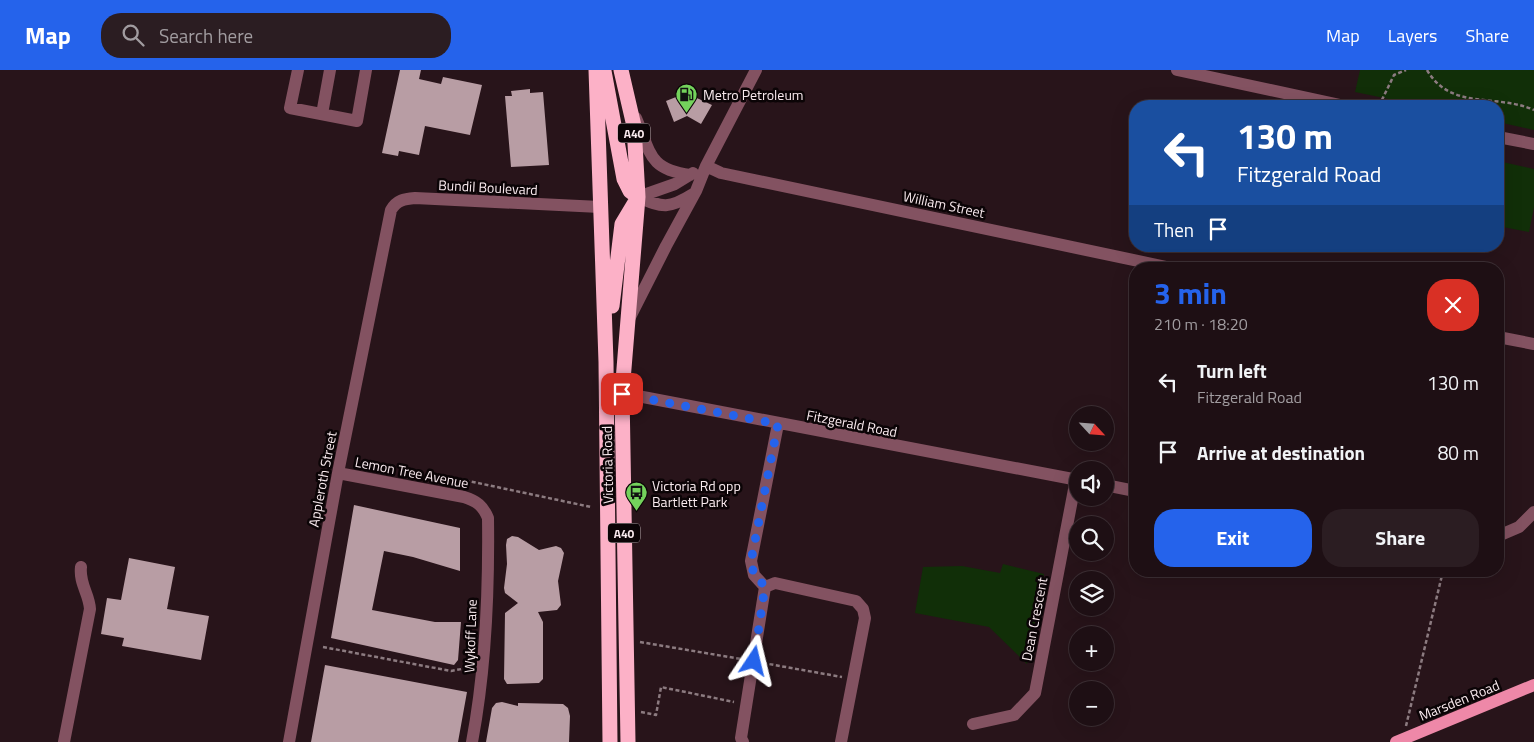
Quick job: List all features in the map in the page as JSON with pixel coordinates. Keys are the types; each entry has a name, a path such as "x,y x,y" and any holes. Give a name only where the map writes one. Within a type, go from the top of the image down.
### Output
{"highway":[{"name":"Victoria Road","path":"596,70 606,362 610,742"},
{"path":"604,70 624,179 630,190 638,197 622,224 615,269 606,362"},
{"name":"Victoria Road","path":"621,70 630,104 638,197 622,394 628,742"}],"main road":[{"name":"Marsden Road","path":"1400,741 1534,685"}],"street":[{"path":"298,70 290,108 357,120 366,70"},
{"path":"322,114 330,70"},
{"path":"627,324 666,246 696,192 706,166 756,70"},
{"path":"1177,70 1317,100"},
{"path":"630,104 655,162 668,171 690,175"},
{"path":"1504,138 1534,144"},
{"path":"638,197 666,188 706,166"},
{"name":"William Street","path":"706,166 721,173 1143,262"},
{"path":"638,197 660,206 666,206 678,203 696,192"},
{"name":"Bundil Boulevard","path":"390,222 395,205 405,199 600,206"},
{"name":"Appleroth Street","path":"288,742 338,473 390,222"},
{"path":"1504,338 1534,344"},
{"name":"Fitzgerald Road","path":"622,394 1069,479"},
{"path":"765,586 754,575 751,561 778,424"},
{"name":"Lemon Tree Avenue","path":"338,473 475,500 483,507 488,518 488,530"},
{"path":"1114,487 1129,490"},
{"name":"Dean Crescent","path":"973,724 1014,715 1035,693 1072,506"},
{"path":"1504,533 1519,527 1534,512"},
{"name":"Wykoff Lane","path":"472,742 484,671 488,530"},
{"path":"64,742 90,609 89,599 81,583 81,567"},
{"path":"765,586 776,583 856,602 863,609 865,618 841,742"},
{"path":"743,742 741,738 765,586"}],"path":[{"path":"1382,100 1385,91 1398,70"},
{"path":"1397,74 1406,70"},
{"path":"1422,70 1427,70 1436,84 1450,93 1471,99 1502,100"},
{"path":"1504,101 1534,110"},
{"path":"459,479 591,507"},
{"path":"1400,741 1441,577"},
{"path":"638,642 853,679"},
{"path":"323,647 451,671 467,668"},
{"path":"641,712 656,715 661,687 746,704"}],"green space":[{"path":"1360,70 1534,70 1534,130 1504,123 1504,100 1394,100 1355,92"},
{"path":"1504,162 1534,169 1534,207 1529,232 1504,227"},
{"path":"1003,564 1044,574 1027,664 989,627 915,613 923,567 962,566 1000,573"}],"building":[{"path":"400,70 421,70 419,79 441,84 443,77 482,85 470,135 425,126 419,155 399,151 398,156 382,153"},
{"path":"530,89 530,93 543,92 549,165 511,167 505,96 512,96 511,91"},
{"path":"686,93 712,105 701,124 687,116 674,122 666,101"},
{"path":"354,505 460,528 460,571 413,557 384,551 372,610 435,622 461,622 458,660 454,665 331,638"},
{"path":"512,536 518,537 539,550 556,546 561,548 564,553 558,581 561,605 557,610 538,612 543,622 543,679 539,683 507,684 504,679 505,613 518,603 505,593 504,588 507,564 506,545 507,539"},
{"path":"129,558 175,567 167,609 209,616 201,660 122,646 124,638 101,634 107,598 121,600"},
{"path":"325,665 467,692 458,742 311,742"},
{"path":"502,702 518,706 518,703 563,704 568,708 570,716 569,742 486,742 492,708 496,703"}],"place":[{"name":"Metro Petroleum","path":"687,113"},
{"name":"Victoria Rd opp Bartlett Park","path":"636,512"}],"route":[{"path":"622,394 778,424 751,561 754,575 765,586 754,661"}]}
